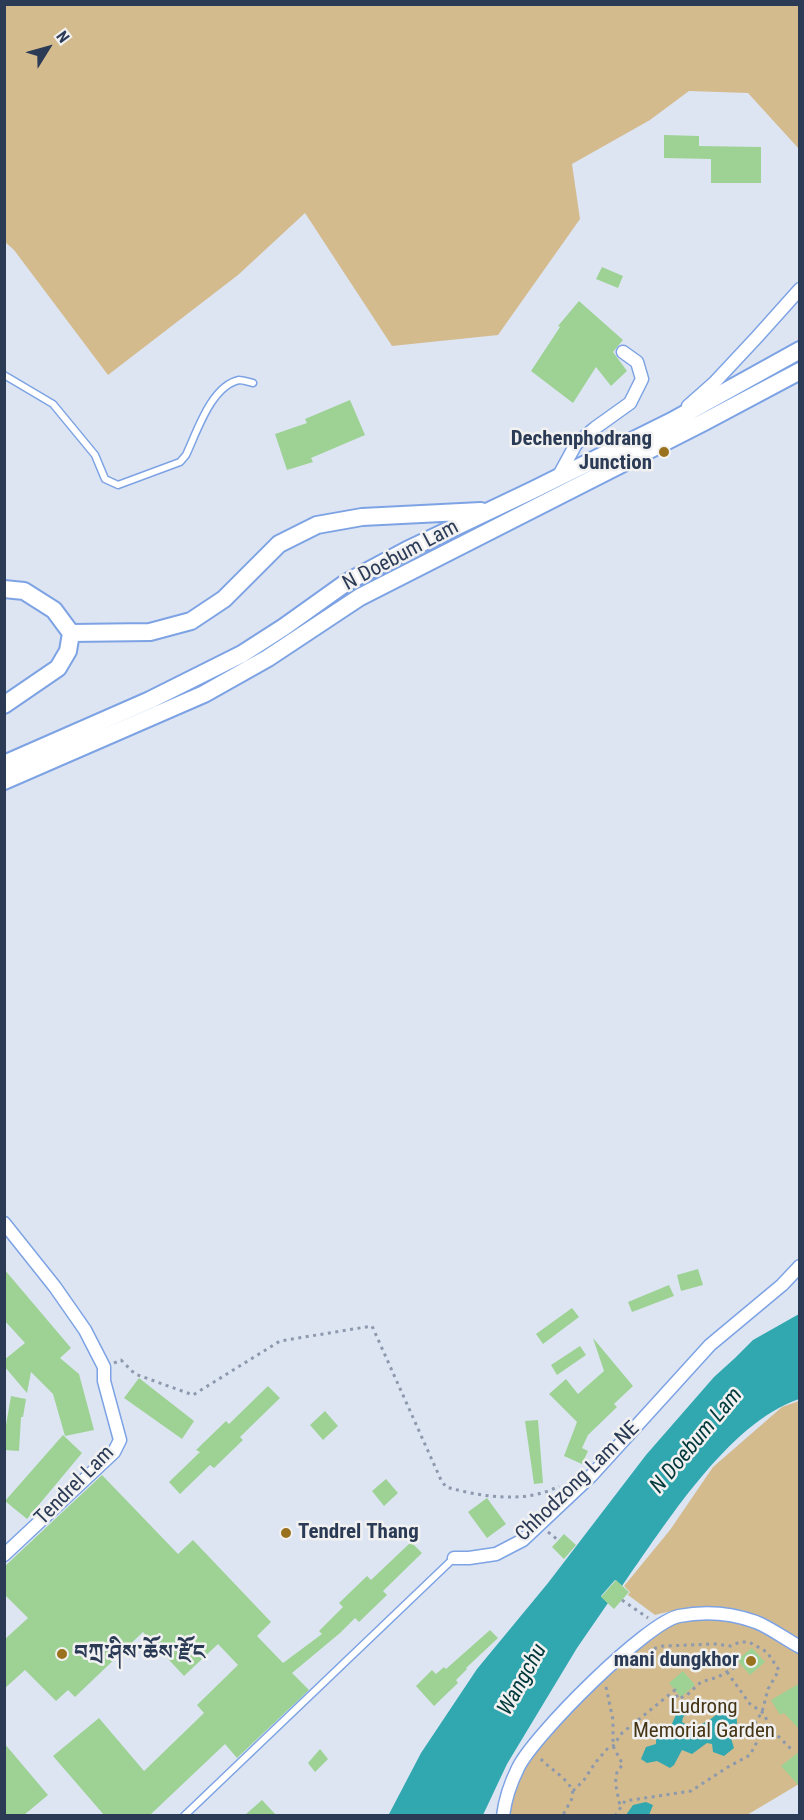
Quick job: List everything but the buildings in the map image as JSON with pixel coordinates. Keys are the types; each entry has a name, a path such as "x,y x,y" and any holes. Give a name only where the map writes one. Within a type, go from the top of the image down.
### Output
{"main road":[{"name":"N Doebum Lam","path":"4,764 150,700 242,654 347,582 407,550 672,421 800,350"},
{"name":"N Doebum Lam","path":"4,781 204,694 268,658 360,597 800,371"},
{"path":"71,633 150,632 191,621 224,599 279,544 317,525 362,517 489,510"},
{"path":"4,589 24,591 54,610 71,633 68,651 58,668 4,705"}],"street":[{"path":"672,421 714,383 800,289"},
{"path":"558,477 576,444 630,403 642,379 637,362 623,352"},
{"name":"Tendrel Lam","path":"4,1223 55,1287 85,1330 104,1367 104,1381 120,1440 114,1452 4,1555"},
{"name":"Chhodzong Lam NE","path":"454,1558 496,1554 523,1540 591,1476 710,1345 782,1285 800,1266"},
{"path":"782,1285 800,1279"},
{"path":"504,1815 504,1806 518,1766 538,1739 608,1665 659,1625 675,1616 710,1612 756,1622 800,1647"}],"lane":[{"path":"4,375 53,404 95,454 105,479 118,485 180,462 186,455 215,397 227,385 240,380 253,383"},
{"name":"Chhodzong Lam NE","path":"184,1815 454,1558"}],"path":[{"path":"104,1367 121,1360 135,1374 193,1395 280,1341 372,1326 446,1487 494,1496 528,1497 564,1484"},
{"path":"622,1600 659,1625"},
{"path":"615,1815 625,1801 691,1791 750,1755 758,1740 756,1723 762,1712 768,1689 779,1670 768,1652 749,1642 731,1646 715,1644 663,1646 645,1651"},
{"path":"573,1791 622,1733 675,1690 678,1699 687,1695 701,1682 739,1665"},
{"path":"727,1672 750,1704 762,1712 775,1733 792,1750"},
{"path":"601,1691 606,1686 612,1709 613,1746 623,1765 614,1775 620,1807"},
{"path":"542,1750 541,1760 569,1784 573,1791 572,1799 563,1815"}],"green space":[{"path":"5,4 799,5 799,149 748,93 689,91 650,120 572,164 580,219 498,335 392,346 305,213 238,275 108,375 14,250 5,242"},
{"name":"Ludrong Memorial Garden","path":"799,1401 799,1640 745,1611 719,1607 678,1610 655,1615 628,1595 630,1592 624,1586 670,1530 713,1467 782,1407"},
{"name":"Ludrong Memorial Garden","path":"718,1618 748,1624 799,1651 799,1784 747,1815 509,1816 523,1768 539,1743 611,1672 672,1624 685,1619"}],"water":[{"name":"Wangchu","path":"799,1314 799,1399 773,1411 747,1430 723,1453 678,1506 622,1586 615,1580 601,1596 608,1603 577,1648 507,1764 483,1815 388,1816 421,1753 477,1669 548,1583 646,1455 714,1377 753,1340"},
{"path":"694,1703 697,1704 697,1708 683,1717 682,1722 696,1726 731,1706 736,1714 737,1722 736,1730 731,1738 734,1748 724,1756 713,1752 712,1744 707,1743 692,1754 682,1750 670,1768 657,1761 647,1763 641,1759 646,1747 656,1744 656,1738 670,1728 677,1712"},
{"path":"646,1802 653,1805 649,1815 626,1815 633,1805"}],"place":[{"name":"Dechenphodrang Junction","path":"664,452"},
{"name":"Tendrel Thang","path":"286,1533"},
{"name":"བཀྲ་ཤིས་ཆོས་རྫོང","path":"62,1654"},
{"name":"mani dungkhor","path":"751,1661"}]}
